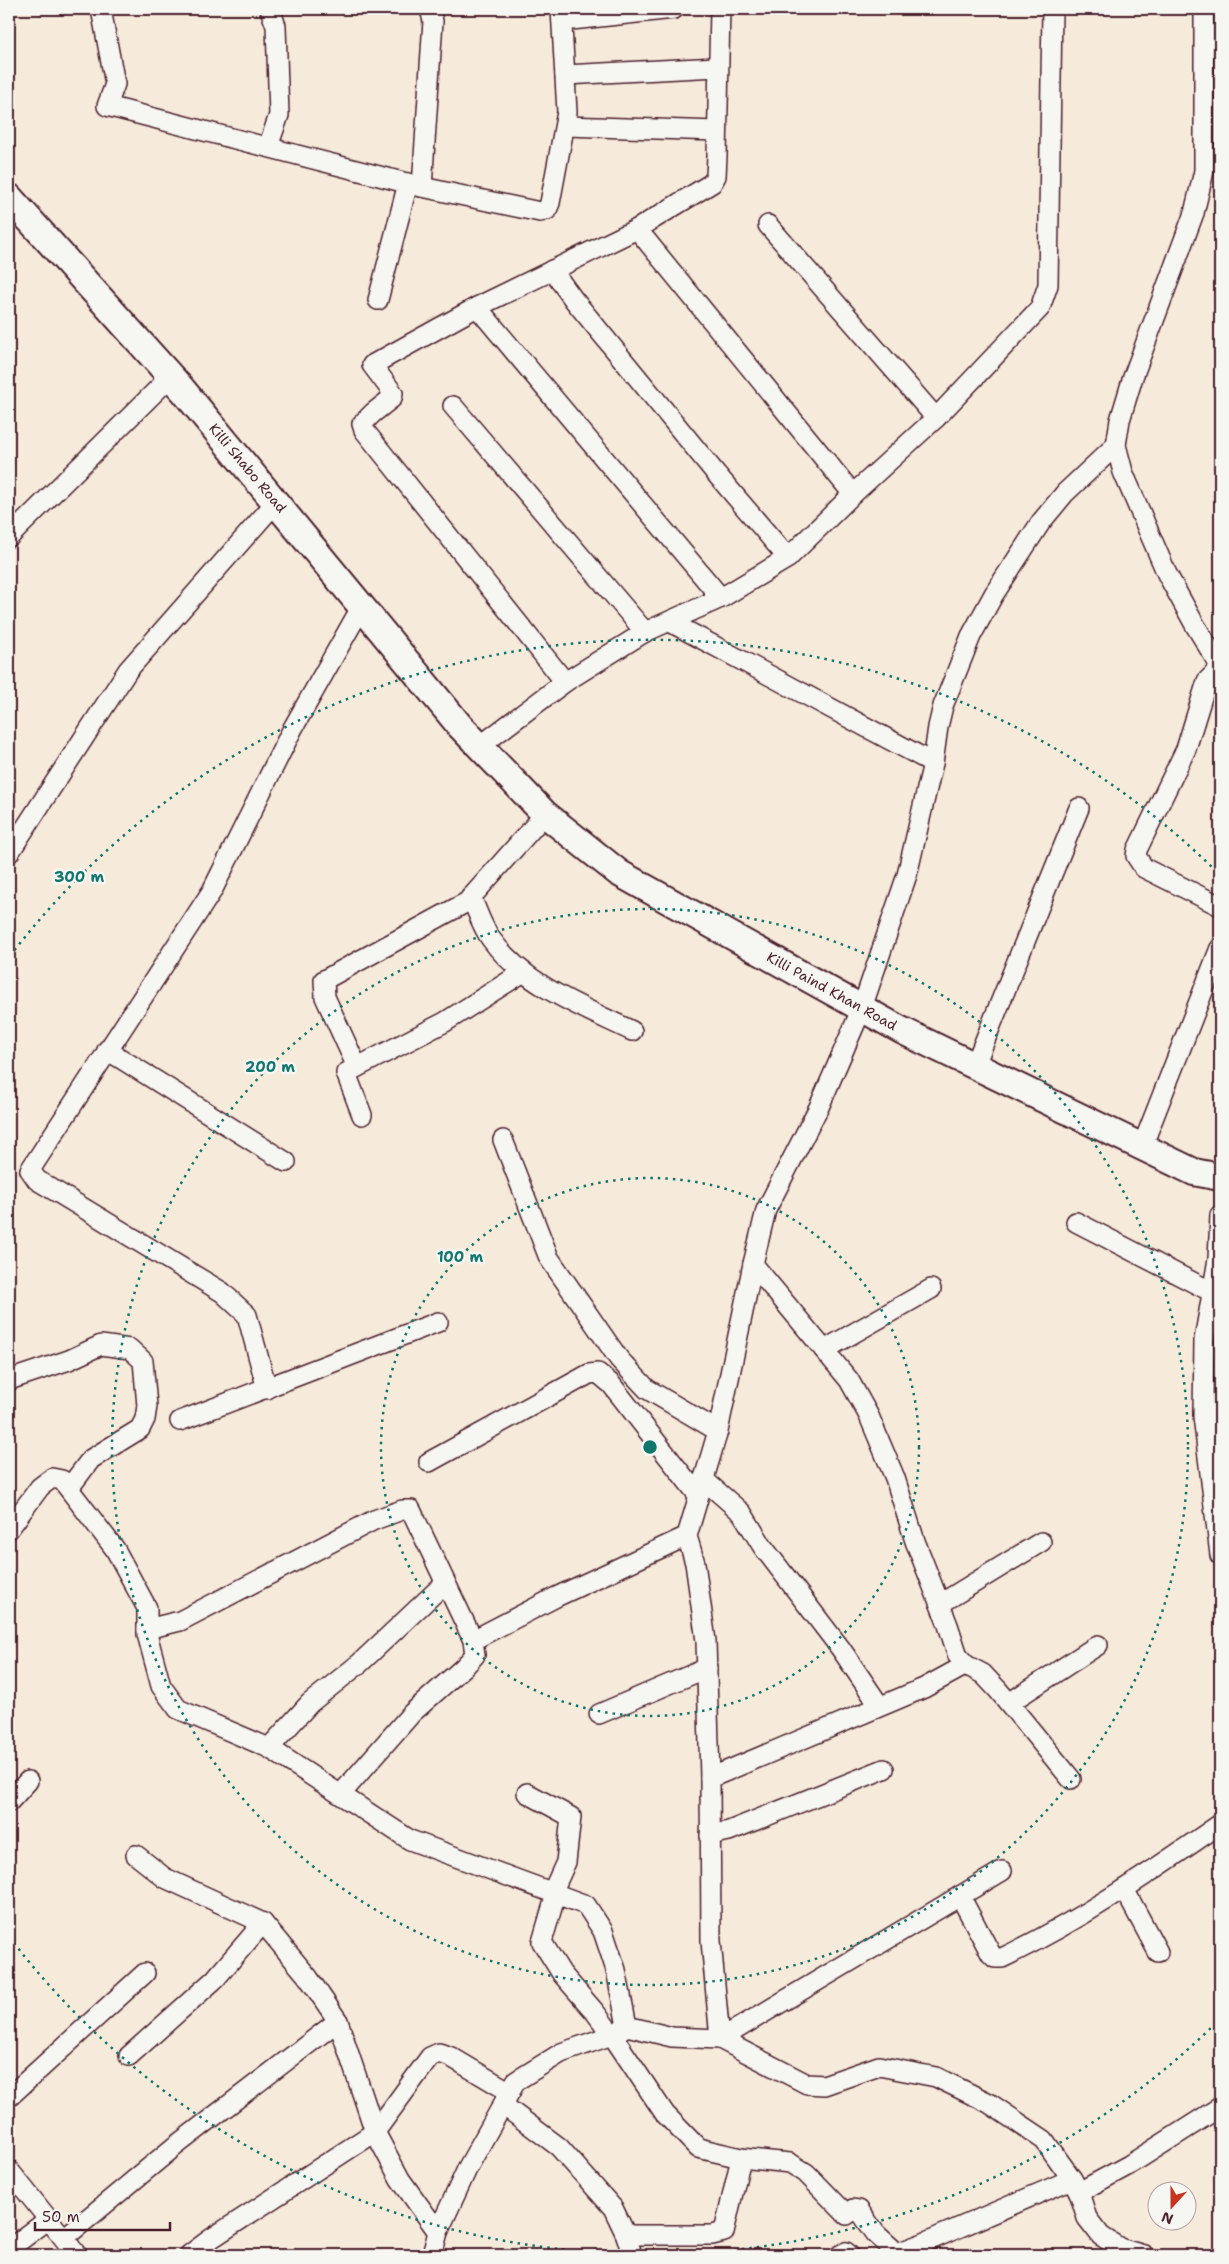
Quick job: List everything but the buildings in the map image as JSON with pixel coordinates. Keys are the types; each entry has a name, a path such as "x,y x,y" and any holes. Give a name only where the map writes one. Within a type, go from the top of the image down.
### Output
{"street":[{"path":"100,9 115,84 108,106 415,185 540,212 546,210 550,203 566,126 567,112 562,15 674,9"},
{"path":"268,147 279,115 276,26 270,9"},
{"path":"378,300 415,185 433,21 430,9"},
{"path":"565,682 364,430 362,424 392,398 393,393 372,365 477,306 637,228 712,183 716,176 717,68 720,9"},
{"path":"480,746 565,682 645,632 721,598 788,558 853,494 936,418 1040,308 1048,285 1052,9"},
{"path":"1204,9 1212,119 1204,171 1194,213 1133,377 1120,420 1116,445 1123,472 1167,574 1194,625 1220,667 1207,681 1186,749 1137,850 1136,856 1144,868 1220,906"},
{"path":"565,75 717,68"},
{"path":"566,126 717,131"},
{"name":"Killi Shabo Road","path":"11,204 42,231 65,261 170,377 276,502 460,726 480,746"},
{"path":"768,225 936,418"},
{"path":"637,228 853,494"},
{"path":"552,270 574,300 718,476 788,558"},
{"path":"477,306 721,598"},
{"path":"10,533 170,377"},
{"path":"453,406 645,632"},
{"path":"720,2040 711,1941 710,1778 706,1641 695,1563 687,1536 718,1431 766,1210 819,1107 862,1008 907,875 933,763 943,706 971,636 994,594 1041,522 1065,493 1116,445"},
{"path":"9,854 128,670 276,502"},
{"path":"267,1389 247,1315 222,1292 37,1180 30,1170 212,892 293,728 362,606"},
{"path":"670,622 933,763"},
{"name":"Killi Paind Khan Road","path":"480,746 545,814 619,873 901,1030 1194,1172 1220,1177"},
{"path":"975,1065 1079,808"},
{"path":"357,1067 325,997 324,980 467,902 545,814"},
{"path":"471,897 490,938 522,973 571,1002 632,1031"},
{"path":"1142,1147 1220,948"},
{"path":"362,1115 346,1073 445,1022 522,973"},
{"path":"107,1050 286,1162"},
{"path":"503,1140 549,1258 619,1359 647,1389 718,1431"},
{"path":"1220,1215 1218,1259 1204,1340 1203,1416 1220,1555"},
{"path":"1076,1222 1212,1292"},
{"path":"753,1264 850,1380 869,1416 895,1478 915,1541 958,1656 966,1665 983,1674 1071,1780"},
{"path":"824,1350 931,1290"},
{"path":"180,1421 438,1322"},
{"path":"9,1380 69,1360 101,1344 130,1350 144,1361 147,1406 145,1419 140,1429 91,1459 69,1488"},
{"path":"429,1462 589,1374 598,1373 611,1384 701,1487 742,1513 763,1547 841,1649 879,1705"},
{"path":"9,1529 40,1487 52,1478 62,1480 115,1550 147,1608 147,1629 160,1686 178,1709 269,1748 410,1840 586,1905 603,1931 616,1970 619,2031"},
{"path":"147,1629 180,1621 374,1520 402,1510 411,1510 472,1640 474,1655 464,1667 412,1713 342,1794"},
{"path":"472,1640 556,1597 687,1536"},
{"path":"940,1604 1041,1542"},
{"path":"269,1748 310,1703 360,1664 445,1583"},
{"path":"1009,1703 1098,1645"},
{"path":"710,1778 879,1705 924,1688 966,1665"},
{"path":"599,1714 707,1668"},
{"path":"710,1835 729,1831 884,1769"},
{"path":"9,1802 28,1781"},
{"path":"527,1793 571,1817 566,1862 554,1893 542,1942 562,1974 595,2012 619,2031 665,2114 698,2148 742,2158 790,2163 806,2173 847,2215 853,2209 859,2210 876,2234 896,2254 1129,2165 1220,2107"},
{"path":"960,1896 991,1954 995,1958 1002,1958 1048,1936 1124,1889 1220,1824"},
{"path":"136,1855 165,1878 263,1924 308,1977 338,2021 375,2132 400,2179 438,2232"},
{"path":"720,2040 1002,1871"},
{"path":"1124,1889 1158,1952"},
{"path":"130,2056 215,1979 263,1924"},
{"path":"9,2097 145,1973"},
{"path":"64,2238 182,2140 338,2021"},
{"path":"432,2255 438,2232 468,2167 516,2081 561,2054 619,2031 720,2040 806,2084 824,2085 879,2066 936,2077 989,2103 1044,2140 1075,2185 1087,2218 1101,2236 1120,2248 1144,2255"},
{"path":"189,2255 375,2132 430,2057 439,2053 466,2065 506,2098 568,2156 612,2208 626,2235 632,2255"},
{"path":"626,2235 712,2235 724,2232 742,2158"},
{"path":"9,2170 77,2255"},
{"path":"9,2249 49,2219"},
{"path":"840,2255 846,2252 849,2255"}]}
